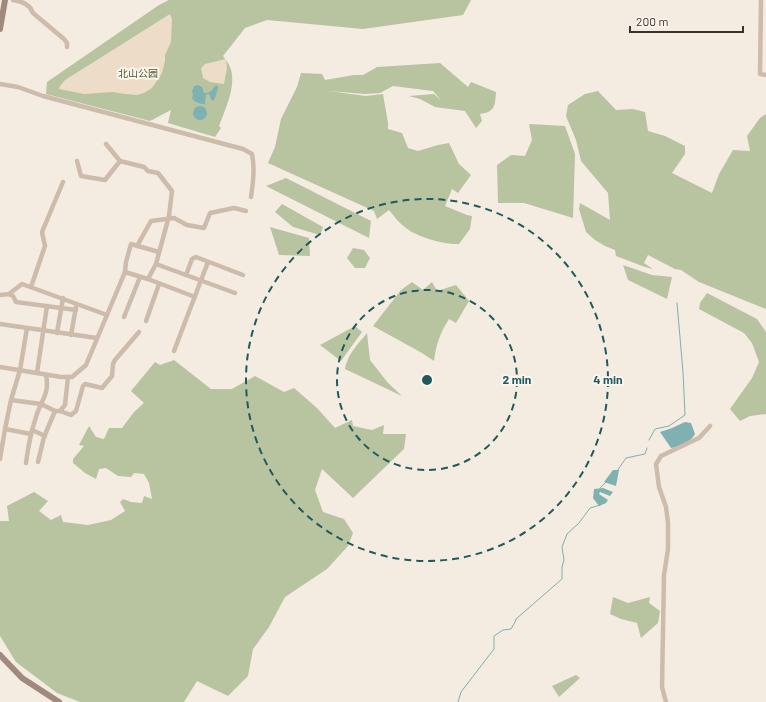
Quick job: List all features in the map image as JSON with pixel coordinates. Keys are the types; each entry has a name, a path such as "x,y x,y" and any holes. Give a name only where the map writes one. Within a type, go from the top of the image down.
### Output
{"street":[{"path":"13,0 20,1 31,8 33,13 64,39 67,47"},
{"path":"761,0 760,74 766,75"},
{"path":"0,29 3,3"},
{"path":"0,84 18,87 43,96 243,149 252,154 254,164 254,180 251,197"},
{"path":"106,144 120,161 144,167 148,171 158,173 172,190 169,218 158,252 156,264 148,279"},
{"path":"77,161 81,176 105,180 120,161"},
{"path":"31,287 45,246 42,232 63,182"},
{"path":"137,246 151,221 174,218 187,225 204,228 210,213 234,208 246,211"},
{"path":"0,367 46,375 72,377 86,365 125,272 126,262 132,244 158,252"},
{"path":"186,275 192,259 196,258 243,275"},
{"path":"174,351 208,262"},
{"path":"156,264 235,293"},
{"path":"125,272 195,297"},
{"path":"124,317 140,277"},
{"path":"0,295 9,294 22,284 107,315"},
{"path":"146,321 159,284"},
{"path":"9,294 13,296 16,302 76,310"},
{"path":"58,333 63,298"},
{"path":"71,334 77,303"},
{"path":"37,373 47,306"},
{"path":"0,324 97,338"},
{"path":"0,459 11,400 20,370 27,328"},
{"path":"11,400 41,404 71,415 76,411 83,386 85,384 102,388 112,376 115,360 139,332"},
{"path":"26,463 31,432 36,414 48,385 46,375"},
{"path":"38,462 45,436 58,411 65,405 68,377"},
{"path":"666,702 662,687 664,575 668,549 668,523 666,507 659,486 656,464 661,456 699,438 710,426"},
{"path":"5,429 31,432 45,436"},
{"path":"0,655 22,678 59,702"}],"green space":[{"name":"北山公园","path":"169,0 471,0 463,15 363,29 267,20 245,28 223,56 230,68 232,84 227,106 219,126 221,128 215,137 168,123 171,110 150,121 46,94 47,82 159,5"},
{"path":"440,63 468,87 471,82 496,92 493,108 489,112 480,114 482,121 476,128 465,111 435,107 420,99 409,96 434,94 441,100 433,91 393,86 380,93 365,94 329,91 366,96 383,94 388,129 402,133 408,148 418,151 449,143 459,164 471,175 458,193 452,189 445,206 472,216 470,229 459,244 439,242 417,234 403,226 389,210 377,219 374,211 268,163 275,147 281,119 297,87 301,73 322,74 325,80 363,75 377,67"},
{"path":"598,91 616,110 633,109 645,112 648,131 665,136 685,146 685,154 672,173 712,193 719,174 733,150 750,151 747,136 760,118 766,114 766,309 699,282 681,270 675,269 648,255 644,263 653,269 616,256 615,250 595,240 586,232 579,209 580,203 610,220 608,193 581,161 576,140 566,116 568,105 585,94"},
{"path":"529,124 565,126 575,154 573,218 524,203 498,203 497,165 511,155 525,156 532,140"},
{"path":"286,178 371,221 369,238 266,186"},
{"path":"282,204 323,227 320,235 293,227 275,212"},
{"path":"270,227 309,238 310,256 279,255"},
{"path":"353,248 364,250 370,258 365,268 355,268 347,258"},
{"path":"623,265 652,275 672,277 667,299 628,280"},
{"path":"412,282 423,290 432,282 437,291 456,285 469,301 456,323 449,319 443,329 434,361 373,326 401,290"},
{"path":"707,293 757,319 766,332 766,414 750,416 740,421 730,409 752,378 759,362 752,343 744,333 699,309 700,303"},
{"path":"355,326 362,332 341,361 320,345"},
{"path":"367,333 370,360 388,383 402,396 345,369 350,354"},
{"path":"174,360 211,389 232,389 255,376 284,392 294,388 317,408 335,428 352,420 353,426 372,430 384,425 383,434 406,434 404,449 353,498 322,469 315,490 323,512 344,519 353,533 348,546 327,569 285,597 269,627 253,649 248,676 228,696 197,681 184,702 80,702 57,693 16,662 0,636 0,521 9,521 7,506 34,492 48,501 39,511 51,520 61,515 63,522 88,525 111,520 125,511 120,502 123,499 131,502 142,503 144,496 152,499 149,483 144,474 134,473 131,477 118,476 106,468 99,469 96,479 85,473 73,463 73,459 84,446 79,445 89,426 96,437 104,439 109,428 122,428 134,412 144,403 131,391 155,362 160,365"},
{"path":"613,597 628,603 650,597 649,603 660,611 658,623 641,638 637,623 621,619 610,614"},
{"path":"576,675 580,678 559,697 552,686"}],"shaded area":[{"path":"170,14 172,19 171,42 165,55 162,73 152,88 137,95 113,92 84,94 59,89 65,80"},
{"path":"226,59 227,68 224,84 210,82 203,78 201,68 205,64"}],"water":[{"path":"198,85 202,87 204,93 208,93 216,85 218,87 214,100 212,101 209,94 206,95 205,104 194,101 192,98 192,91 194,86"},
{"path":"200,106 205,108 207,113 205,118 200,120 195,118 193,113 195,108"},
{"path":"685,422 691,423 695,434 685,443 671,448 660,432"},
{"path":"613,470 619,470 616,486 604,482"},
{"path":"603,488 613,492 610,496 600,492 599,494 608,500 606,503 599,506 593,498 594,489"}],"waterway":[{"path":"649,440 655,429 669,426 685,415 677,303"},
{"path":"617,471 626,458 645,454 647,448"},
{"path":"600,488 606,482"},
{"path":"458,702 461,692 494,649 494,636 503,630 511,629 516,619 562,579 562,567 564,560 562,547 567,534 579,523 590,508 600,505"}]}
